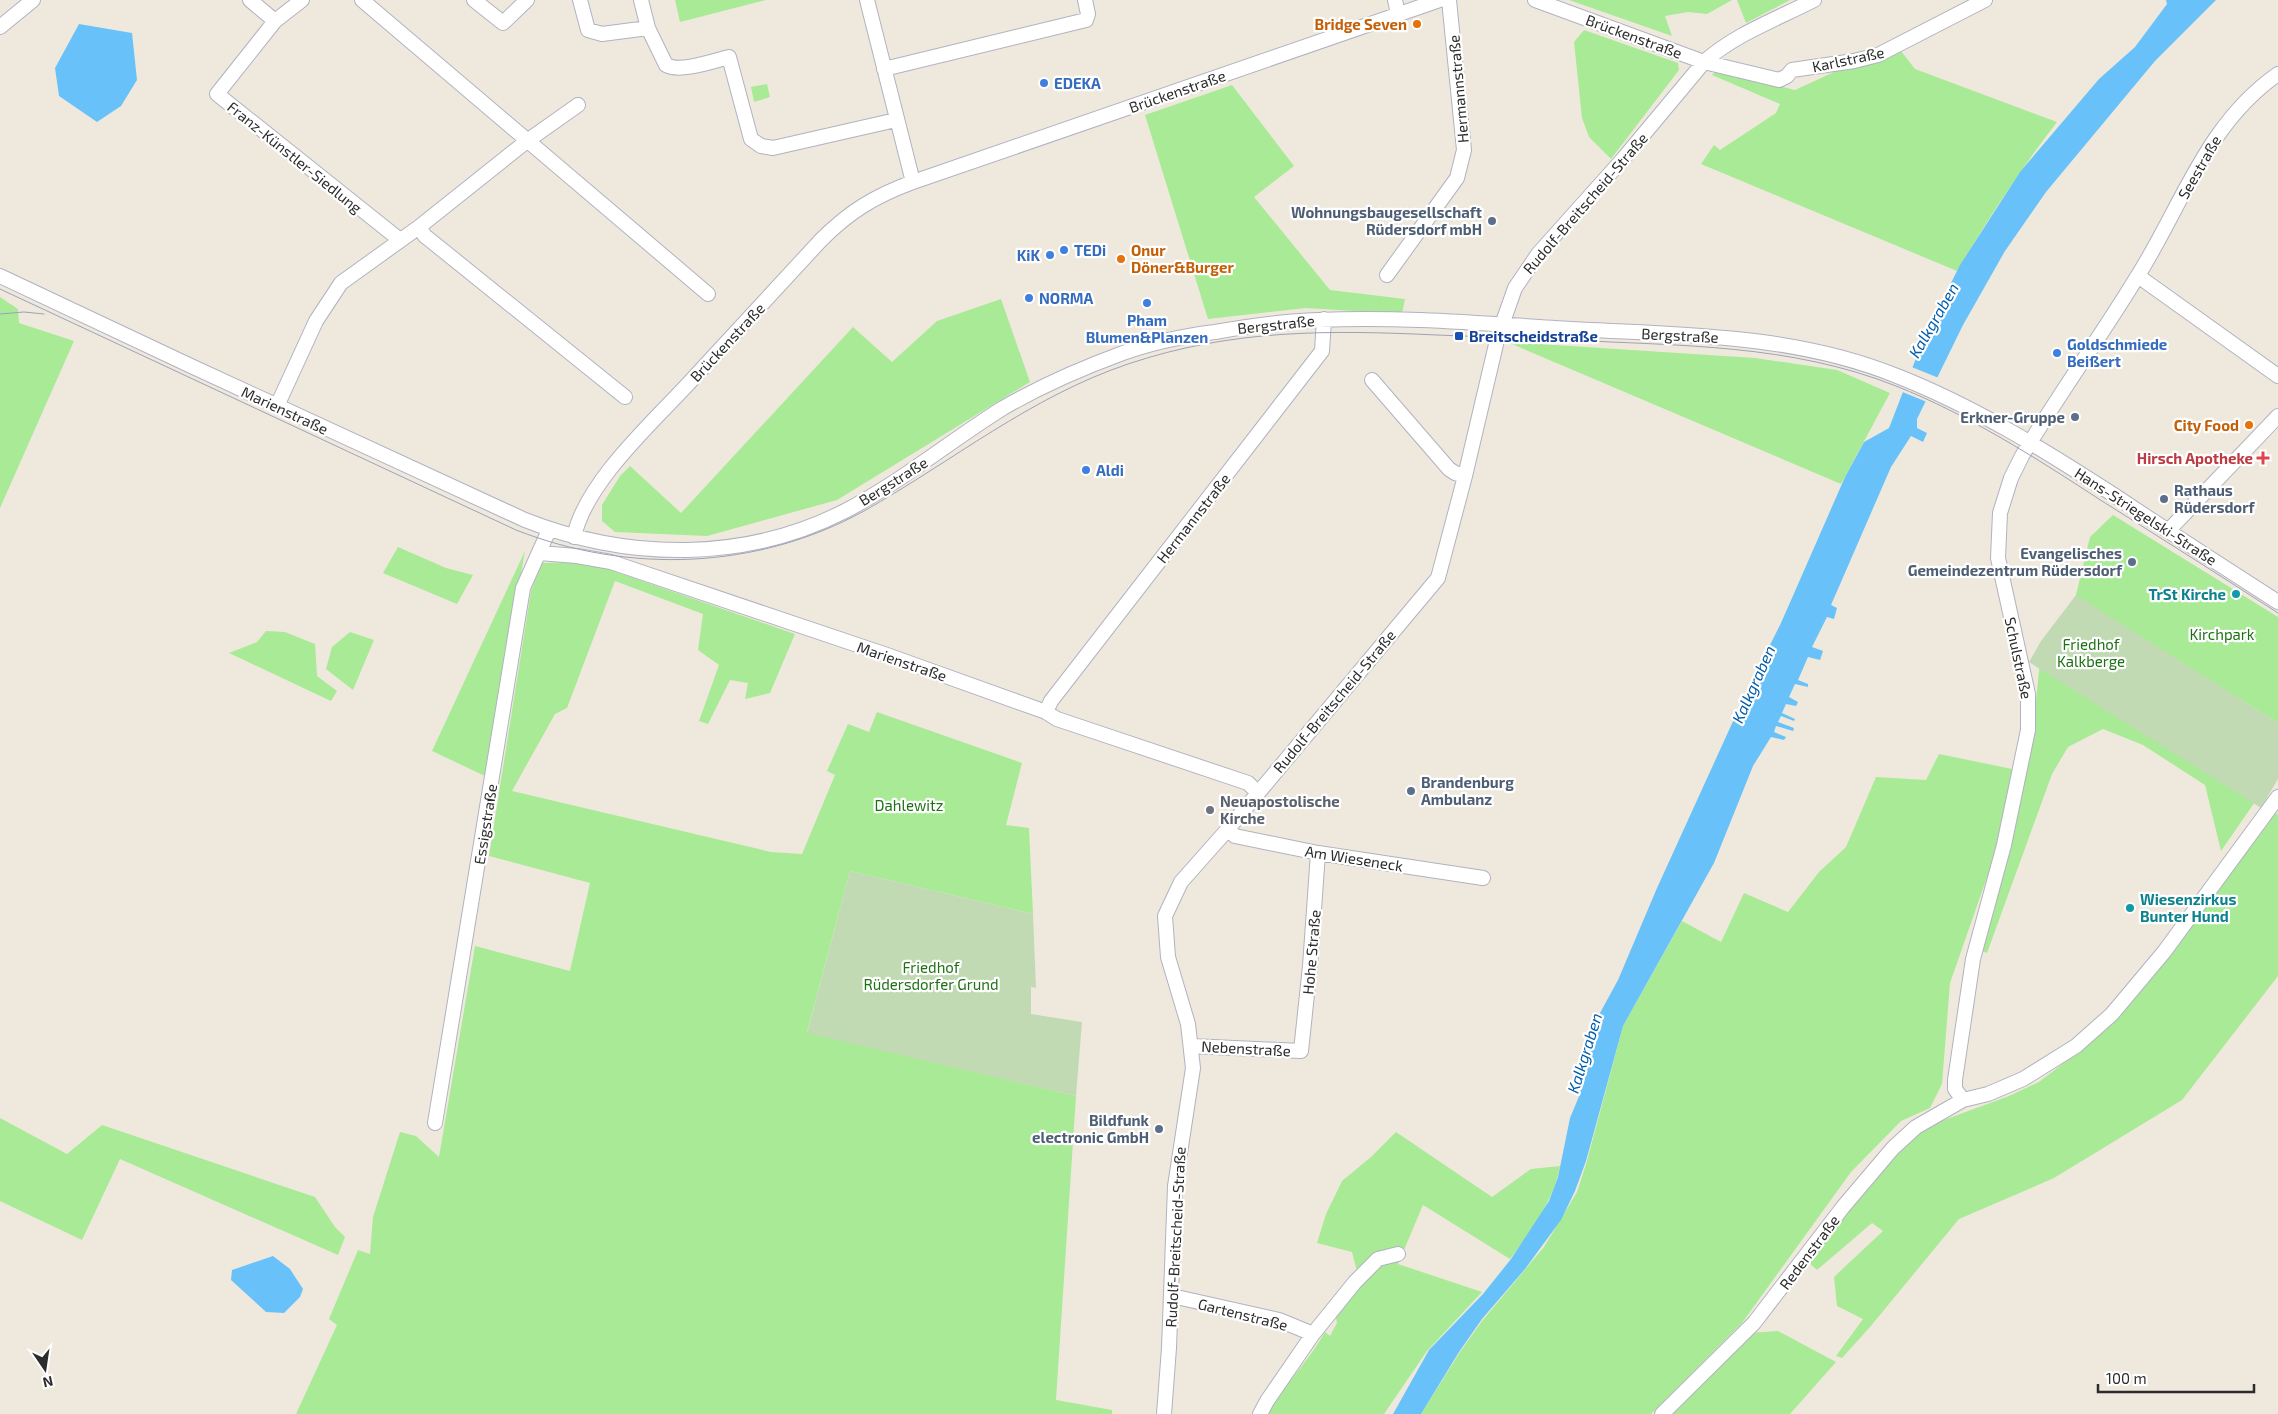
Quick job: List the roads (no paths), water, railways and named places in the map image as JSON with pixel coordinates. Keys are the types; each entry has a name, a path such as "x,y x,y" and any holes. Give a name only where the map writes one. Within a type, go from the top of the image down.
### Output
{"street":[{"path":"0,27 33,0"},
{"path":"250,0 275,21"},
{"name":"Franz-Künstler-Siedlung","path":"302,0 275,21 217,94 400,240"},
{"path":"362,0 708,294"},
{"path":"474,0 503,23 527,0"},
{"path":"580,0 588,30 602,34 648,28"},
{"path":"641,0 648,28 666,65 671,68 682,68 729,57 752,138 761,146 772,148 896,120"},
{"path":"867,0 913,182"},
{"path":"884,69 1086,20 1088,14 1085,0"},
{"path":"1395,0 1398,14"},
{"name":"Brückenstraße","path":"574,537 577,522 584,509 619,459 838,222 868,201 913,182 1440,0"},
{"name":"Hermannstraße","path":"1387,275 1457,178 1464,150 1449,0"},
{"name":"Brückenstraße","path":"1535,0 1704,62"},
{"name":"Rudolf-Breitscheid-Straße","path":"1164,1414 1172,1296 1175,1186 1192,1068 1192,1046 1188,1024 1168,957 1165,916 1181,882 1228,829 1257,792 1438,578 1465,476 1498,336 1513,292 1530,265 1623,159 1704,62 1718,49 1733,40 1814,0"},
{"name":"Karlstraße","path":"1704,62 1780,80 1792,70 1854,61 1878,55 1985,0"},
{"name":"Seestraße","path":"2138,276 2216,135 2237,108 2258,88 2278,74"},
{"path":"277,406 316,320 341,284 419,227 528,141 578,105"},
{"path":"419,227 425,236 625,397"},
{"name":"Marienstraße","path":"0,276 277,406 549,530 574,537"},
{"path":"2138,276 2278,376"},
{"name":"Schulstraße","path":"1963,1100 1955,1089 1955,1080 1973,959 2004,845 2028,730 2028,694 1998,558 2000,513 2011,478 2030,443 2138,276"},
{"name":"Hermannstraße","path":"1046,712 1051,701 1322,351 1324,319"},
{"name":"Bergstraße","path":"574,537 623,547 676,551 733,546 785,535 809,527 848,509 897,480 1004,408 1055,381 1106,359 1176,338 1243,327 1324,319 1503,325 1729,337 1794,346 1849,360 1895,375 1935,392 2012,432"},
{"path":"1372,380 1449,469 1465,476"},
{"path":"2168,531 2278,416"},
{"name":"Hans-Striegelski-Straße","path":"2012,432 2055,457 2278,602"},
{"name":"Essigstraße","path":"435,1123 523,588 549,530"},
{"name":"Marienstraße","path":"539,553 577,556 611,562 887,655 1046,712 1057,719 1248,783 1257,792"},
{"name":"Redenstraße","path":"1662,1414 1754,1323 1843,1208 1893,1148 1929,1118 1963,1100 1988,1094 2023,1079 2076,1046 2112,1014 2164,952 2278,797"},
{"name":"Am Wieseneck","path":"1228,829 1235,836 1318,853 1483,878"},
{"name":"Hohe Straße","path":"1301,1051 1310,966 1318,853"},
{"name":"Nebenstraße","path":"1192,1046 1301,1051"},
{"path":"1260,1414 1267,1400 1313,1334 1355,1282 1378,1259 1398,1254"},
{"name":"Gartenstraße","path":"1172,1296 1279,1320 1313,1334"}],"water":[{"name":"Kalkgraben","path":"2166,0 2216,0 2155,61 2046,192 2005,251 1963,325 1917,419 1917,428 1927,433 1923,442 1911,436 1891,467 1831,605 1837,608 1834,619 1827,617 1812,647 1823,651 1820,660 1808,657 1798,680 1808,684 1808,687 1795,684 1789,697 1798,702 1796,706 1786,704 1782,713 1795,719 1794,721 1781,716 1778,722 1794,728 1793,731 1776,726 1774,732 1786,737 1784,740 1771,737 1753,766 1714,863 1623,1026 1586,1161 1575,1191 1561,1220 1525,1269 1482,1319 1459,1352 1421,1414 1393,1414 1429,1350 1483,1294 1511,1259 1549,1201 1558,1177 1570,1118 1580,1094 1588,1044 1594,1024 1618,980 1657,888 1745,695 1781,623 1845,477 1864,442 1889,428 1925,335 1960,265 2020,172 2099,79 2135,47 2167,4"},
{"path":"79,24 132,33 137,80 121,106 97,122 59,96 55,68"},
{"path":"273,1256 290,1269 303,1289 300,1297 284,1313 266,1312 231,1280 232,1270"}],"tram line":[{"path":"0,289 516,530 559,544 603,554 647,559 692,559 736,555 780,545 823,531 897,492 993,431 1058,394 1128,364 1167,352 1205,344 1281,334 1358,332 1694,346 1775,355 1816,362 1856,372 1896,386 1950,410 2027,453 2278,613"},
{"path":"0,314 24,312 44,314"}],"place":[{"name":"Bridge Seven","path":"1417,24"},
{"name":"EDEKA","path":"1044,83"},
{"name":"Wohnungsbaugesellschaft Rüdersdorf mbH","path":"1492,221"},
{"name":"TEDi","path":"1064,250"},
{"name":"KiK","path":"1050,255"},
{"name":"Onur Döner&Burger","path":"1121,259"},
{"name":"NORMA","path":"1029,298"},
{"name":"Pham Blumen&Planzen","path":"1147,303"},
{"name":"Breitscheidstraße","path":"1459,336"},
{"name":"Goldschmiede Beißert","path":"2057,353"},
{"name":"Erkner-Gruppe","path":"2075,417"},
{"name":"City Food","path":"2249,425"},
{"name":"Hirsch Apotheke","path":"2263,458"},
{"name":"Aldi","path":"1086,470"},
{"name":"Rathaus Rüdersdorf","path":"2164,499"},
{"name":"Evangelisches Gemeindezentrum Rüdersdorf","path":"2132,562"},
{"name":"TrSt Kirche","path":"2236,594"},
{"name":"Brandenburg Ambulanz","path":"1411,791"},
{"name":"Neuapostolische Kirche","path":"1210,810"},
{"name":"Wiesenzirkus Bunter Hund","path":"2130,908"},
{"name":"Bildfunk electronic GmbH","path":"1159,1129"}],"park label":[{"name":"Kirchpark","path":"2222,634"},
{"name":"Friedhof Kalkberge","path":"2091,652"},
{"name":"Dahlewitz","path":"909,805"},
{"name":"Friedhof Rüdersdorfer Grund","path":"931,976"}]}
